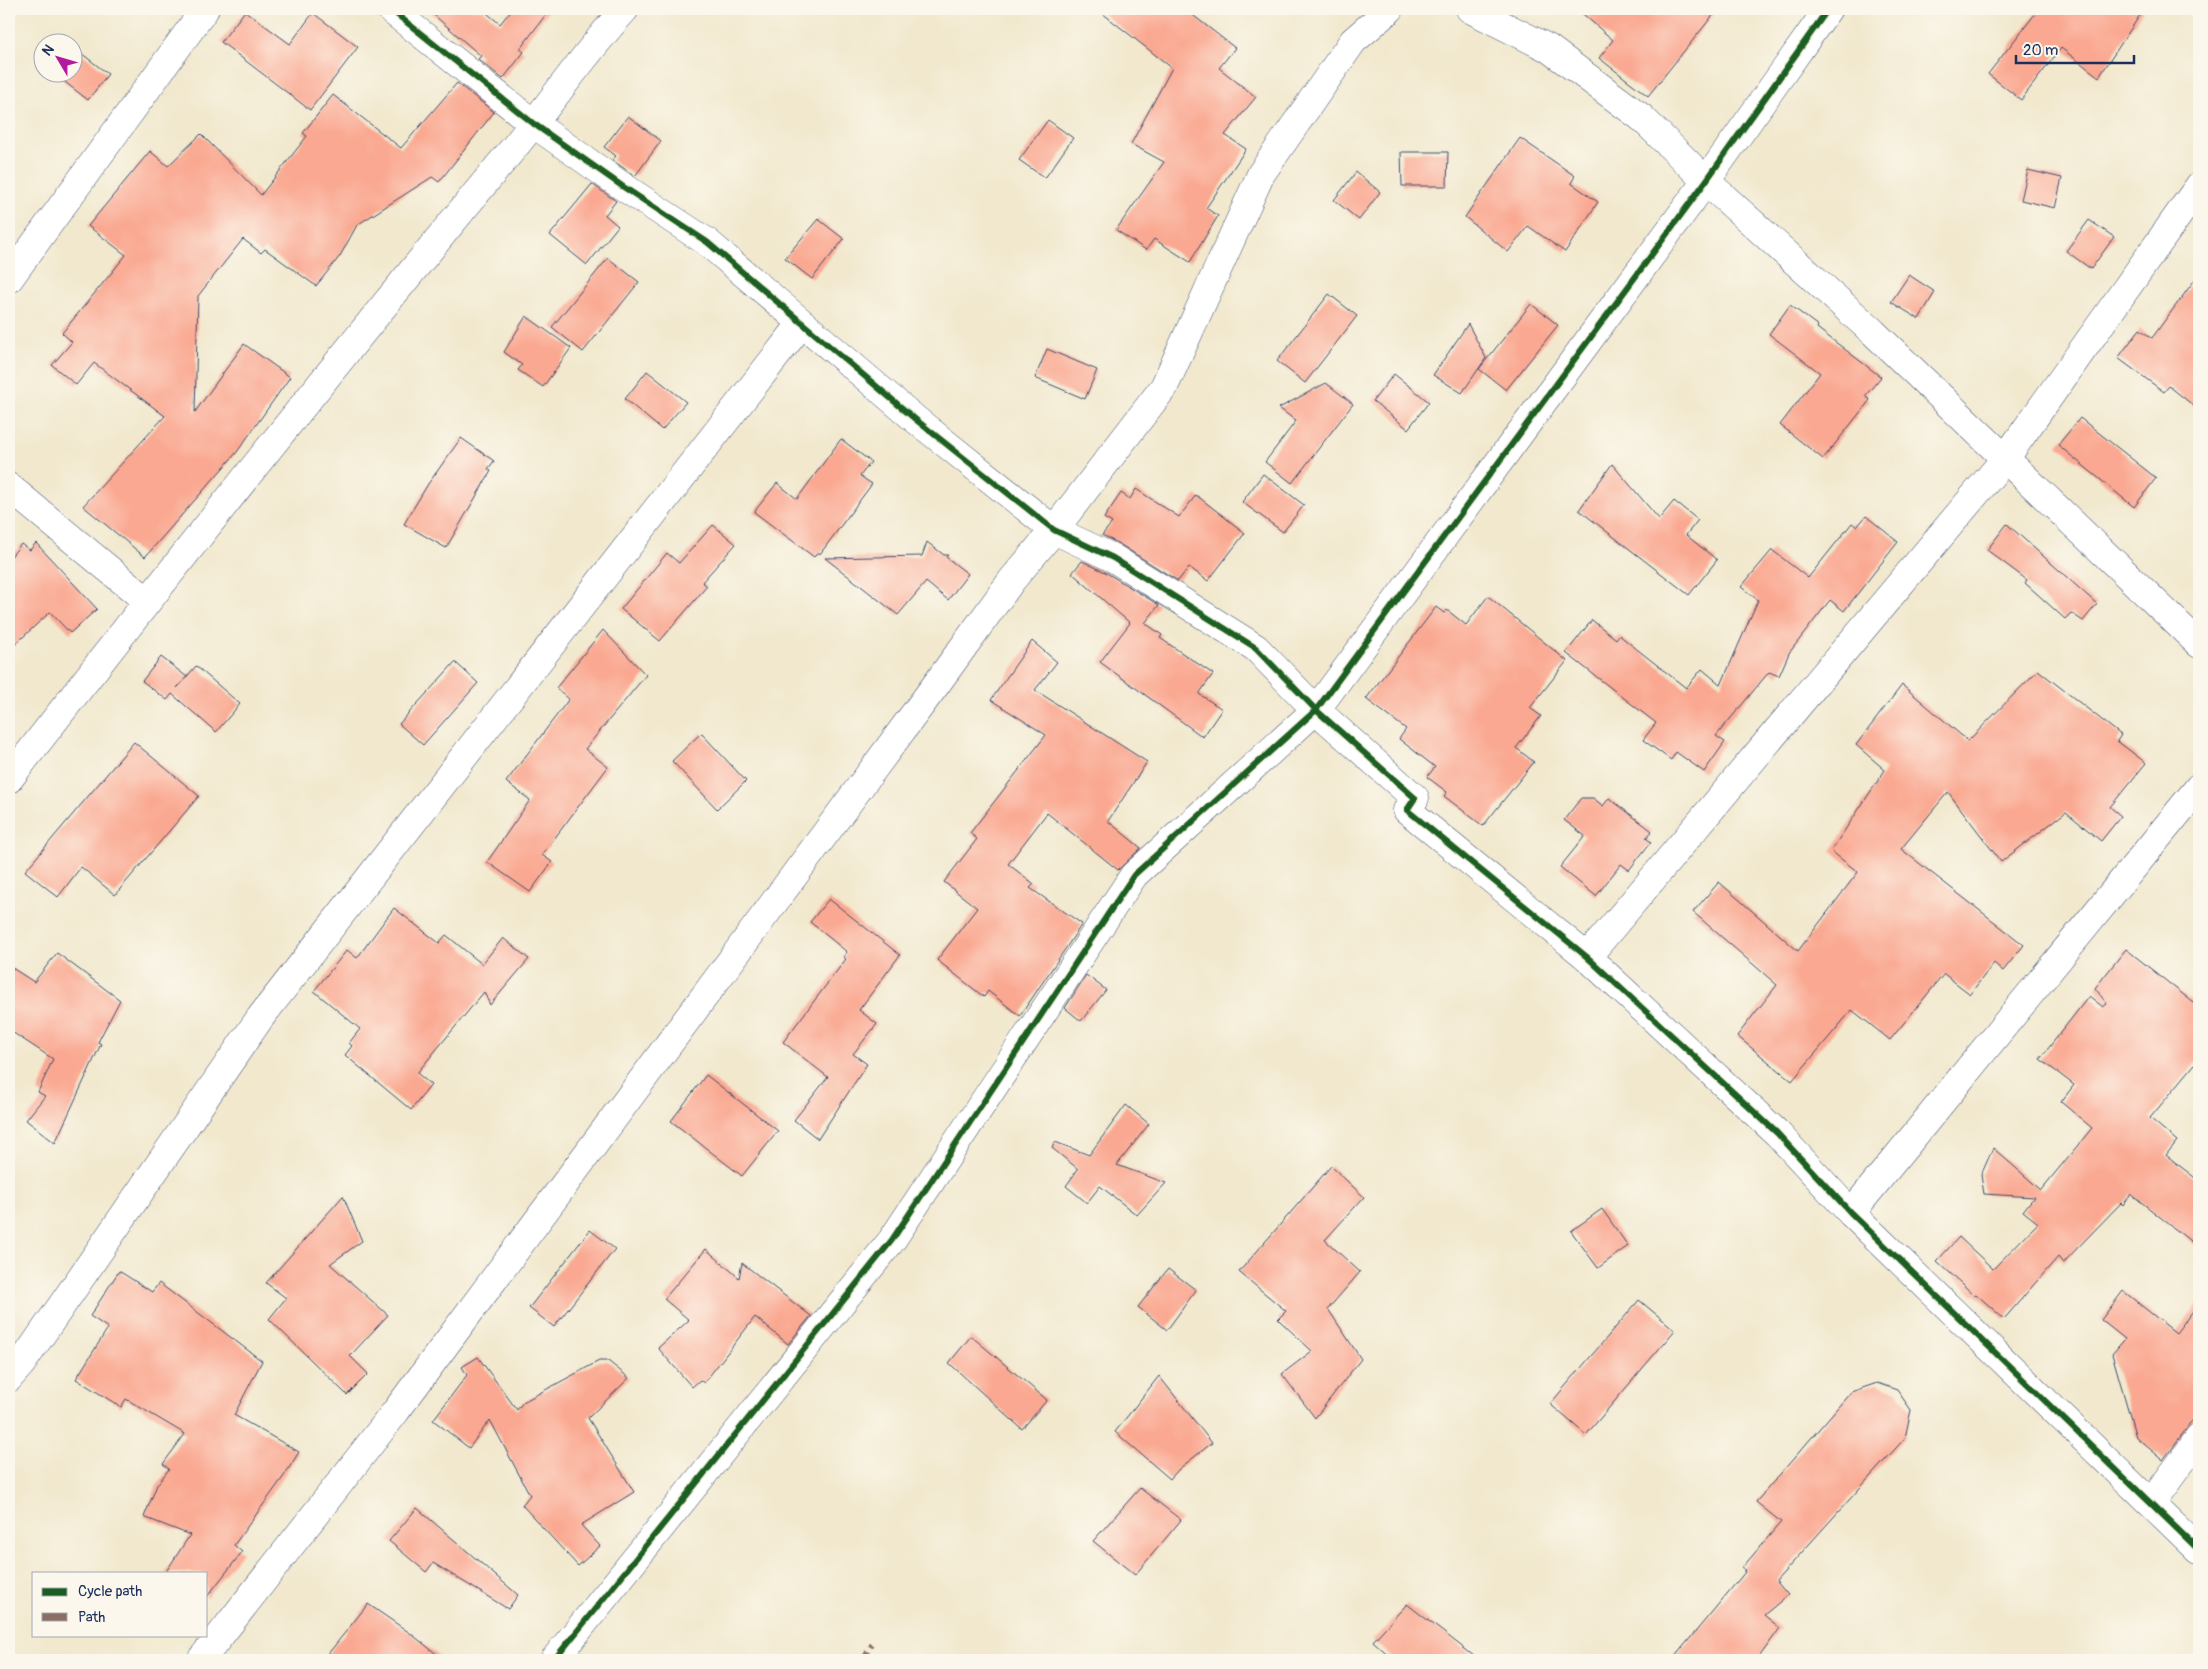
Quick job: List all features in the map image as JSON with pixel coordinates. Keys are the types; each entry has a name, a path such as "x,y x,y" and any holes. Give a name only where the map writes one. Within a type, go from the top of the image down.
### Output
{"street":[{"path":"9,279 205,9"},
{"path":"390,9 534,124 622,186 707,242 915,419 1054,530 1113,558 1256,648 1316,710 1415,798 1407,810 1587,957 1777,1133 1852,1213 2199,1550"},
{"path":"9,779 146,600 395,290 534,124 607,29 625,9"},
{"path":"201,1660 396,1411 1012,580 1054,530 1164,387 1261,174 1353,41 1390,9"},
{"path":"1470,9 1548,48 1642,118 1706,181 1873,332 2199,644"},
{"path":"554,1660 892,1240 1134,875 1316,710 1706,181 1828,9"},
{"path":"1587,957 2005,459 2199,186"},
{"path":"9,1378 22,1363 260,1018 802,323"},
{"path":"9,487 146,600"},
{"path":"1852,1213 2199,787"},
{"path":"2151,1504 2199,1438"}],"building":[{"path":"427,9 482,9 500,24 512,9 550,9 520,49 524,52 503,79 478,59 481,56"},
{"path":"1097,9 1185,9 1235,48 1219,68 1256,97 1225,135 1246,149 1206,208 1218,216 1190,262 1154,239 1146,250 1116,230 1164,162 1131,144 1172,68"},
{"path":"1577,9 1718,9 1648,96 1599,58 1613,40"},
{"path":"2039,9 2144,9 2099,77 2061,48 2021,100 1988,74"},
{"path":"245,11 290,44 313,13 358,47 310,110 221,42"},
{"path":"82,54 108,74 88,100 65,82 82,82"},
{"path":"457,83 494,112 439,182 432,177 357,225 340,256 316,286 265,249 261,253 243,239 198,296 195,412 244,344 290,377 237,452 145,557 83,506 165,416 94,363 76,385 52,365 72,342 62,333 126,255 88,226 150,151 168,166 201,134 261,195 307,136 303,133 333,95 401,148"},
{"path":"628,116 661,141 635,176 612,160 616,156 604,147"},
{"path":"1048,120 1073,138 1045,178 1019,160"},
{"path":"1520,138 1575,176 1571,183 1598,202 1565,252 1528,226 1508,252 1465,217"},
{"path":"1401,152 1448,152 1447,186 1402,186"},
{"path":"2028,170 2062,178 2055,208 2021,200"},
{"path":"1356,172 1380,192 1359,220 1334,200"},
{"path":"592,184 616,201 605,215 618,226 587,265 550,235"},
{"path":"818,219 844,239 812,279 785,258"},
{"path":"2089,220 2114,237 2091,269 2066,251"},
{"path":"608,258 639,282 583,352 552,327"},
{"path":"2199,274 2199,410 2169,386 2164,392 2118,358 2140,329 2152,338"},
{"path":"1909,275 1935,292 1919,319 1891,302"},
{"path":"1329,294 1357,316 1305,383 1277,361"},
{"path":"1531,304 1558,325 1506,390 1479,369"},
{"path":"1790,305 1881,377 1865,396 1870,400 1823,459 1780,425 1820,373 1769,334"},
{"path":"526,316 571,348 543,387 518,370 522,365 504,352"},
{"path":"1468,324 1486,358 1462,393 1433,375"},
{"path":"1047,349 1097,370 1085,399 1035,378"},
{"path":"647,371 686,402 662,430 625,399"},
{"path":"1394,374 1429,402 1408,429 1373,401"},
{"path":"1326,383 1353,404 1292,483 1265,462 1296,421 1279,408"},
{"path":"2080,418 2156,478 2134,507 2058,445"},
{"path":"461,438 494,461 488,469 491,471 446,548 404,524 428,484"},
{"path":"841,439 871,462 860,476 872,484 820,554 818,552 814,557 754,512 777,483 797,499"},
{"path":"1612,464 1659,519 1674,501 1698,520 1686,535 1717,560 1689,595 1579,510"},
{"path":"1263,474 1304,505 1283,532 1242,502"},
{"path":"1136,489 1179,517 1196,495 1245,533 1208,581 1189,567 1178,581 1102,535 1112,523 1104,518 1121,493 1130,499"},
{"path":"1866,516 1898,542 1844,611 1830,600 1789,653 1779,676 1769,672 1716,736 1725,742 1704,772 1676,752 1671,760 1643,740 1656,723 1566,653 1592,620 1616,639 1619,635 1686,688 1702,669 1721,685 1758,600 1741,587 1772,550 1808,578 1852,523 1857,527"},
{"path":"2007,524 2097,604 2083,621 2071,613 2065,619 2025,583 2027,580 1987,550"},
{"path":"713,525 736,544 702,582 707,586 660,641 621,609 667,553 679,563"},
{"path":"927,542 944,555 948,555 946,557 968,574 948,600 926,582 898,615 825,558 922,556"},
{"path":"36,543 97,609 70,633 50,612 9,650 9,559 21,544 30,550"},
{"path":"1082,561 1105,572 1159,605 1145,623 1162,635 1160,638 1213,674 1199,694 1222,709 1203,737 1100,662 1130,623 1072,573"},
{"path":"1488,596 1567,661 1530,708 1541,716 1516,748 1534,762 1483,826 1444,796 1447,792 1427,777 1435,767 1399,739 1406,729 1366,699 1436,607 1444,613 1447,610 1466,625"},
{"path":"603,630 646,675 585,749 608,767 542,855 552,862 530,892 487,862 530,800 506,782 569,699 556,688"},
{"path":"1032,641 1057,662 1035,690 1147,762 1108,821 1141,848 1118,870 1047,813 1008,864 1034,884 1030,888 1082,924 1020,1016 988,991 984,997 937,960 977,908 944,882 977,839 970,833 1046,735 991,700"},
{"path":"161,657 187,677 196,666 240,704 216,732 172,694 167,700 142,681"},
{"path":"455,662 478,683 423,745 399,724"},
{"path":"2038,670 2121,735 2117,741 2146,763 2110,807 2121,816 2101,841 2066,812 2001,862 1948,792 1901,849 2024,945 2003,971 1994,963 1970,994 1944,974 1890,1040 1852,1010 1792,1081 1737,1036 1777,985 1693,912 1719,882 1798,951 1858,872 1831,851 1885,770 1856,745 1902,685 1968,741"},
{"path":"701,733 746,781 717,809 672,761"},
{"path":"134,742 199,796 115,895 81,867 58,897 25,871"},
{"path":"1581,798 1593,798 1603,806 1609,798 1652,831 1646,838 1651,842 1629,870 1621,864 1596,896 1560,867 1585,836 1564,820"},
{"path":"829,899 900,955 859,1010 877,1024 853,1054 867,1064 818,1139 794,1120 828,1077 783,1042 846,959 843,957 847,952 810,922"},
{"path":"394,908 439,943 446,935 482,964 503,938 529,959 490,1005 484,992 417,1073 431,1085 411,1110 345,1055 352,1046 349,1043 360,1029 314,991 347,950 357,958"},
{"path":"2126,949 2199,1007 2199,1059 2150,1118 2177,1141 2166,1155 2199,1181 2199,1248 2131,1194 2123,1205 2121,1203 2063,1263 2058,1257 2004,1319 1937,1261 1959,1237 1993,1269 2038,1223 2023,1211 2034,1197 1984,1194 1981,1175 1993,1148 2041,1190 2092,1128 2061,1102 2074,1085 2040,1059 2089,996 2103,1007 2107,1004 2095,988"},
{"path":"57,953 120,1000 98,1042 101,1044 55,1143 26,1120 45,1096 38,1092 53,1059 9,1030 9,966 34,982"},
{"path":"1086,975 1106,990 1081,1021 1065,1008"},
{"path":"706,1075 778,1131 742,1176 671,1121"},
{"path":"1126,1105 1149,1124 1117,1165 1166,1183 1137,1215 1100,1186 1087,1203 1066,1186 1078,1169 1052,1148 1055,1142 1089,1155"},
{"path":"1331,1166 1364,1197 1325,1240 1360,1272 1328,1309 1361,1359 1315,1418 1282,1374 1312,1351 1278,1319 1286,1311 1239,1272"},
{"path":"343,1196 362,1241 330,1264 388,1315 350,1356 368,1374 347,1395 269,1319 286,1298 266,1283"},
{"path":"1602,1209 1628,1246 1598,1268 1571,1231"},
{"path":"590,1230 615,1249 554,1327 529,1308"},
{"path":"706,1249 739,1278 742,1263 811,1316 788,1344 755,1317 704,1383 700,1380 692,1387 658,1348 689,1320 664,1299"},
{"path":"1168,1269 1196,1290 1167,1330 1138,1307"},
{"path":"119,1271 152,1292 159,1283 262,1361 234,1415 299,1452 234,1545 242,1552 208,1595 208,1572 166,1572 190,1535 144,1517 157,1485 169,1469 163,1464 185,1434 126,1399 121,1407 76,1379 108,1328 90,1316"},
{"path":"2123,1291 2176,1333 2199,1303 2199,1412 2163,1460 2136,1437 2112,1354 2125,1339 2101,1320"},
{"path":"1639,1300 1675,1330 1586,1435 1550,1404"},
{"path":"971,1336 1047,1400 1022,1429 949,1363"},
{"path":"478,1357 517,1410 523,1402 599,1361 608,1361 629,1378 588,1418 634,1492 581,1525 600,1546 578,1566 522,1505 530,1495 490,1420 469,1448 433,1420 467,1375 462,1367"},
{"path":"1159,1376 1212,1443 1179,1469 1170,1479 1115,1432"},
{"path":"1877,1383 1897,1390 1911,1410 1905,1438 1776,1581 1788,1595 1764,1615 1780,1628 1757,1660 1672,1660 1746,1571 1742,1568 1781,1522 1756,1502 1851,1392"},
{"path":"1140,1488 1181,1520 1135,1575 1093,1541"},
{"path":"417,1508 518,1595 508,1609 433,1563 426,1572 389,1541"},
{"path":"368,1604 410,1633 444,1660 323,1660"},
{"path":"1407,1604 1479,1660 1394,1660 1373,1641"}],"marked path":[{"path":"863,1660 872,1644"}],"cycle path":[{"path":"390,9 534,124 622,186 707,242 915,419 1054,530 1113,558 1256,648 1316,710 1415,798 1407,810 1587,957 1777,1133 1851,1213 2199,1550"},
{"path":"554,1660 892,1240 1134,875 1316,710 1706,181 1828,9"}]}
